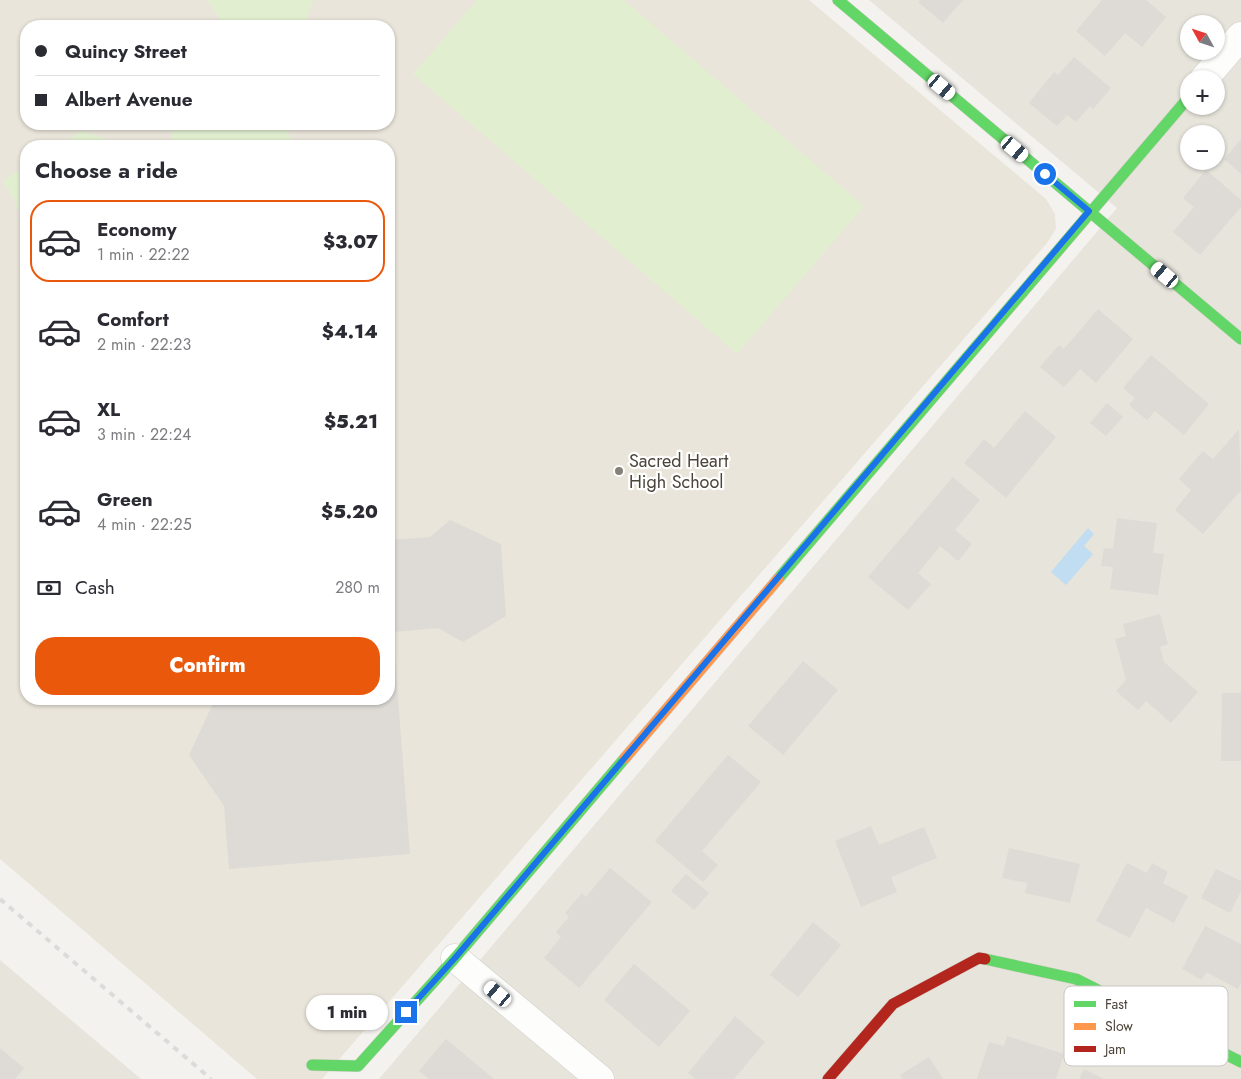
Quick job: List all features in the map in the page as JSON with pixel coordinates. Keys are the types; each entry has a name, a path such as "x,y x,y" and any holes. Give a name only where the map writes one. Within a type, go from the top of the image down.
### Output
{"street":[{"path":"838,0 1241,339"},
{"path":"1212,70 1241,36"},
{"path":"312,1065 358,1066 455,958 1180,106"},
{"path":"455,958 600,1079"},
{"path":"828,1079 893,1004 978,958 1076,979 1090,986"},
{"path":"1228,1055 1241,1062"}],"shaded area":[{"name":"Sacred Heart High School","path":"0,0 809,0 1046,199 1055,214 1056,229 1047,243 322,1079 257,1079 0,859"},
{"path":"869,0 1241,0 1241,1079 379,1079 1117,208"},
{"path":"0,960 141,1079 0,1079"}],"green space":[{"path":"208,0 314,0 306,20 220,20"},
{"path":"477,0 624,0 864,206 737,354 413,74"},
{"path":"171,130 288,130 290,140 172,140"},
{"path":"82,131 108,140 68,140"},
{"path":"20,170 20,213 3,180"}],"water":[{"path":"1088,528 1094,534 1084,546 1093,554 1066,585 1051,572"}],"building":[{"path":"920,0 963,0 943,23 918,2"},
{"path":"1102,0 1146,0 1166,17 1142,47 1125,33 1105,56 1076,31"},
{"path":"1074,57 1111,88 1093,109 1090,106 1076,122 1067,115 1057,126 1029,103 1054,72 1058,75"},
{"path":"1241,139 1241,174 1225,158"},
{"path":"1206,170 1241,200 1241,207 1200,255 1173,232 1194,207 1183,198"},
{"path":"1098,309 1133,339 1096,383 1080,369 1064,387 1040,367 1059,345 1064,349"},
{"path":"1151,355 1209,404 1184,435 1155,411 1147,420 1129,405 1135,398 1123,388"},
{"path":"1107,403 1123,417 1106,436 1090,423"},
{"path":"1025,411 1056,437 1006,498 964,463 984,439 994,448"},
{"path":"1239,429 1241,490 1203,534 1175,510 1191,490 1179,479 1203,451 1213,459"},
{"path":"953,477 980,500 955,530 972,544 958,561 940,546 918,573 931,584 908,610 868,577"},
{"path":"1117,518 1157,523 1153,553 1164,554 1158,595 1110,589 1113,567 1101,566 1104,548 1113,549"},
{"path":"450,520 501,544 506,616 463,642 438,628 395,632 395,540 430,537"},
{"path":"1160,614 1168,644 1160,647 1164,662 1198,692 1171,723 1146,701 1138,710 1116,691 1126,680 1115,639 1126,636 1123,624"},
{"path":"395,658 410,854 229,869 224,806 189,755 212,705 395,705"},
{"path":"803,661 838,690 783,755 748,726"},
{"path":"1222,693 1241,693 1241,761 1221,761"},
{"path":"728,755 761,782 702,851 718,865 703,882 655,841"},
{"path":"871,826 879,845 924,827 937,858 891,877 897,892 861,907 835,841"},
{"path":"1009,848 1080,864 1070,903 1025,893 1027,883 1002,878"},
{"path":"1127,863 1147,873 1152,863 1168,872 1163,883 1188,896 1174,923 1146,908 1130,938 1096,921"},
{"path":"610,868 652,902 579,988 544,958 561,937 556,932 569,917 565,913 582,893 586,897"},
{"path":"1216,869 1241,881 1241,891 1230,913 1201,898"},
{"path":"686,874 709,893 694,910 671,891"},
{"path":"813,922 841,945 798,997 770,975"},
{"path":"1205,926 1241,944 1241,983 1238,989 1206,972 1202,980 1182,969"},
{"path":"634,964 690,1011 659,1047 604,1000"},
{"path":"735,1016 765,1042 734,1079 695,1079 688,1073"},
{"path":"1007,1036 1064,1054 1056,1079 977,1079 989,1042 1004,1046"},
{"path":"446,1039 494,1079 429,1079 419,1071"},
{"path":"0,1048 24,1068 15,1079 0,1079"},
{"path":"929,1057 943,1079 903,1079 900,1075"},
{"path":"1084,1069 1104,1079 1079,1079"}],"railway":[{"path":"0,899 211,1079"}],"traffic: fast":[{"path":"838,0 1241,339"},
{"path":"778,579 1180,108"},
{"path":"312,1065 358,1066 455,958 625,758"},
{"path":"985,959 1076,979 1090,986"},
{"path":"1228,1055 1241,1062"}],"traffic: slow":[{"path":"625,758 778,579"}],"traffic: jam":[{"path":"828,1079 893,1004 979,958 985,959"}],"place":[{"name":"Sacred Heart High School","path":"619,471"}],"route":[{"path":"406,1012 455,958 1089,211 1045,174"}]}
